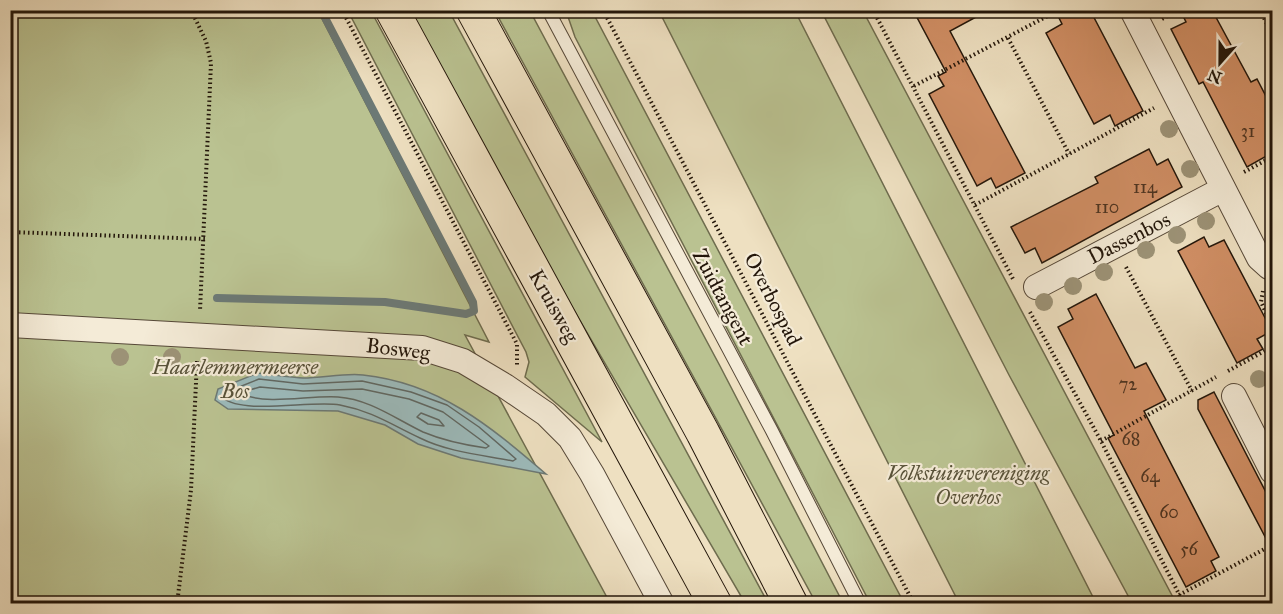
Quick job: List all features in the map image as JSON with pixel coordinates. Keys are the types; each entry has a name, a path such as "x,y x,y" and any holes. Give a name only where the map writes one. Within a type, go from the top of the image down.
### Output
{"highway":[{"name":"Kruisweg","path":"392,10 715,603"},
{"path":"472,10 703,433 791,603"}],"street":[{"path":"1132,10 1259,258 1271,266"},
{"name":"Dassenbos","path":"1036,287 1222,187"},
{"name":"Bosweg","path":"10,325 422,348 463,361 506,386 546,414 570,438 662,603"},
{"path":"1234,396 1272,471"}],"lane":[{"name":"Zuidtangent","path":"548,10 772,431 860,603"}],"path":[{"path":"177,603 191,490 211,63 206,41 190,10"},
{"path":"342,10 517,344 519,357 506,386"},
{"name":"Overbospad","path":"603,10 914,603"},
{"path":"914,87 1059,10"},
{"path":"1260,10 1272,34"},
{"path":"1008,38 1069,154"},
{"path":"975,205 1176,96"},
{"path":"1222,187 1272,157"},
{"path":"10,232 204,239"},
{"path":"1114,246 1192,391"},
{"path":"1271,266 1261,302 1272,326"},
{"path":"1101,441 1272,347"},
{"path":"1179,595 1272,544"}],"green space":[{"path":"841,10 863,11 1176,603 1132,603 1009,375 825,18"},
{"name":"Haarlemmermeerse Bos","path":"10,11 318,11 489,342 465,335 610,603 11,603"},
{"path":"348,11 371,11 602,442 525,377 529,362 526,352"},
{"path":"409,11 449,11 768,603 745,603 523,223"},
{"path":"495,11 530,11 720,366 843,603 816,603"},
{"path":"566,11 592,11 904,603 870,603 575,37"},
{"name":"Volkstuinvereniging Overbos","path":"659,11 795,11 1096,603 959,603"}],"water":[{"path":"258,373 303,378 363,375 416,387 440,397 484,424 546,474 461,458 418,444 385,425 338,411 228,409 215,400 218,389"}],"building":[{"path":"913,10 989,10 950,31 1025,173 996,188 991,178 977,186 929,94 944,86 938,76 946,72"},
{"path":"1055,10 1090,10 1143,111 1115,126 1110,115 1094,124 1046,33 1062,24"},
{"path":"1180,10 1212,10 1251,82 1257,79 1272,108 1272,153 1247,167 1203,82 1199,84 1171,29 1186,22"},
{"path":"1149,149 1157,165 1168,159 1182,187 1042,263 1035,248 1025,253 1011,227 1098,183 1095,177"},
{"path":"1204,237 1209,247 1224,240 1272,331 1257,339 1263,349 1237,363 1178,251"},
{"path":"1096,294 1135,368 1146,363 1166,400 1144,411 1219,557 1211,561 1216,571 1186,587 1108,438 1114,435 1058,327 1073,319 1068,309"},
{"path":"1214,392 1272,504 1272,550 1198,409 1198,400"}],"waterway":[{"path":"217,298 385,302 466,314 474,311 473,302 321,10"}]}
